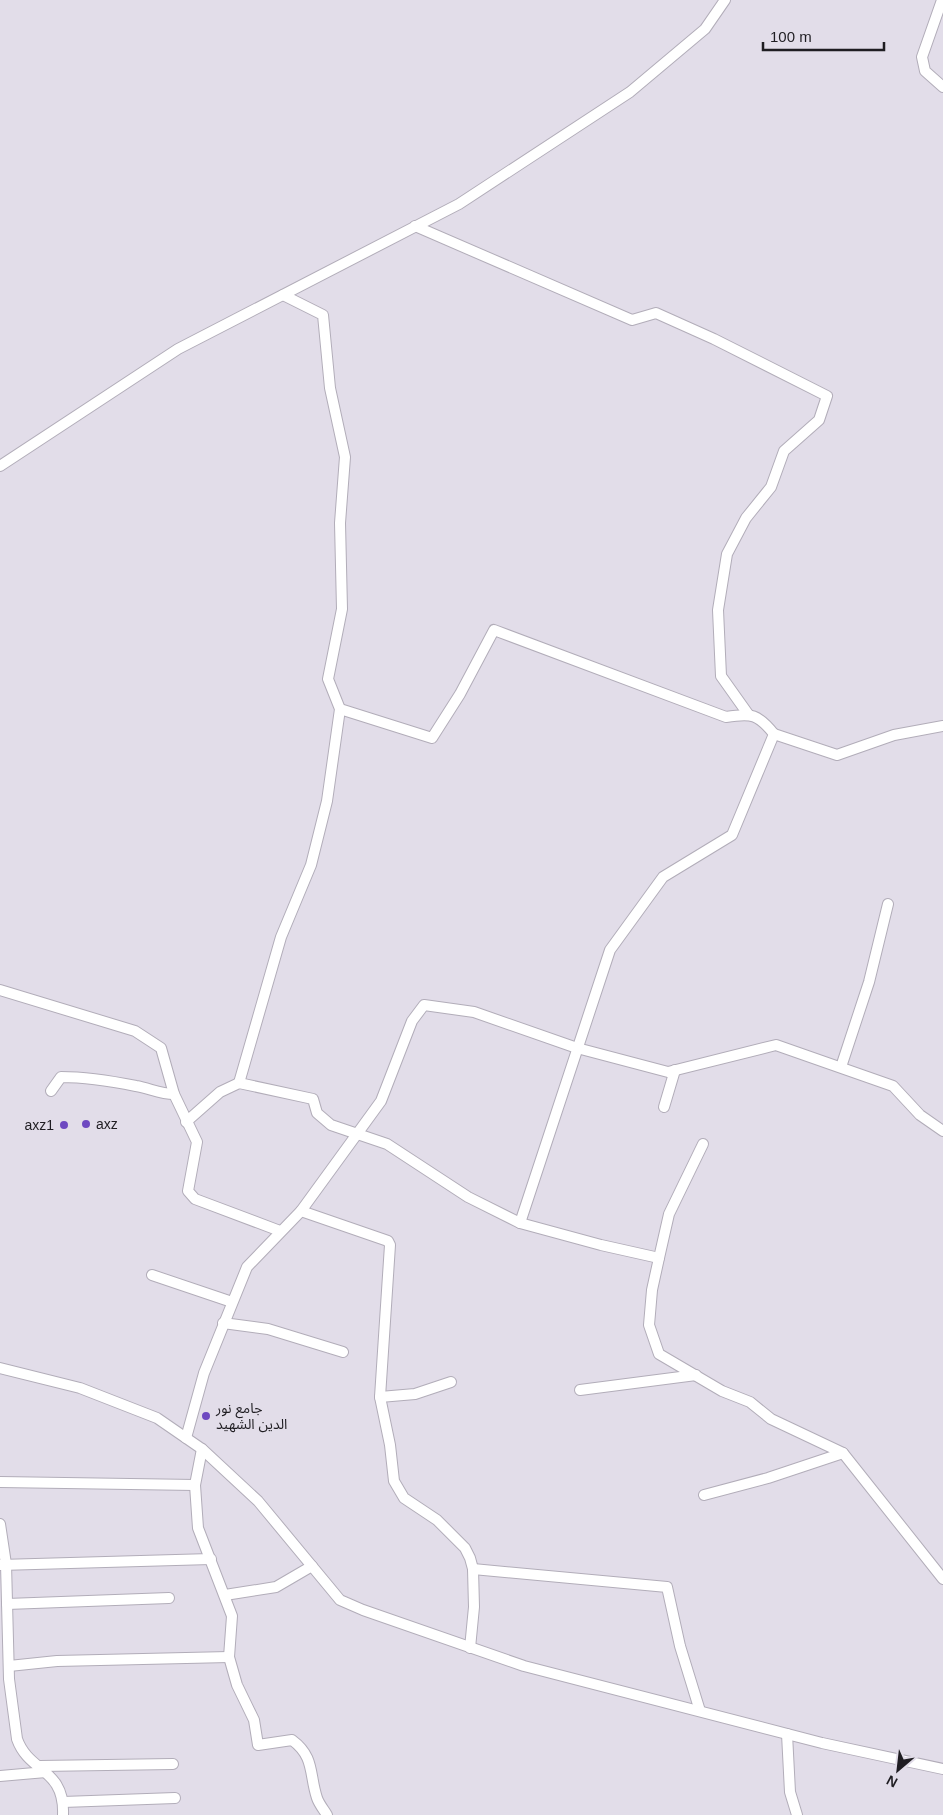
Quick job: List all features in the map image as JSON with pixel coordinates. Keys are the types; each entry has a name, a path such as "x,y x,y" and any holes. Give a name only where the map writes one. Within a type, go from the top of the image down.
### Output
{"street":[{"path":"0,466 178,350 459,204 630,92 706,29 725,0"},
{"path":"942,0 922,57 925,71 943,87"},
{"path":"415,226 632,320 656,313 714,339 827,396 819,420 784,451 771,487 746,518 726,554 718,610 721,676 748,714 763,721 774,734 837,755 894,735 942,723"},
{"path":"239,1083 281,937 311,865 327,801 340,709 328,680 342,609 340,523 345,458 330,388 323,315 284,295"},
{"path":"340,709 432,738 460,694 494,630 726,717 748,714"},
{"path":"520,1223 610,950 663,877 732,835 774,734"},
{"path":"841,1067 869,982 888,904"},
{"path":"0,990 135,1031 161,1048 174,1094 197,1142 188,1190 195,1199 280,1231"},
{"path":"186,1438 204,1373 247,1267 301,1211 381,1101 412,1021 424,1005 474,1012 577,1048 668,1072 776,1045 893,1086 920,1115 943,1131"},
{"path":"664,1107 675,1070"},
{"path":"51,1091 61,1077 77,1077 136,1086 162,1094 174,1094"},
{"path":"186,1122 220,1092 239,1083 313,1099 317,1113 331,1125 387,1144 468,1197 520,1223 659,1258"},
{"path":"703,1144 669,1214 652,1290 649,1325 659,1354 722,1390 750,1402 771,1420 843,1453 943,1579"},
{"path":"301,1211 388,1241 390,1245 380,1396 390,1445 392,1473 398,1490 404,1498 437,1520 465,1548 473,1569 473,1621 470,1648"},
{"path":"152,1274 232,1302"},
{"path":"223,1323 268,1328 343,1352"},
{"path":"0,1368 80,1388 157,1418 202,1449 258,1501 340,1600 524,1666 787,1734 943,1769"},
{"path":"580,1390 696,1375"},
{"path":"380,1396 415,1394 451,1382"},
{"path":"202,1449 195,1485 198,1528 232,1616 229,1657 237,1685 254,1720 258,1745 292,1740 304,1749 311,1765 317,1799 327,1815"},
{"path":"704,1495 768,1478 843,1453"},
{"path":"0,1482 195,1485"},
{"path":"0,1524 9,1666 5,1679 17,1739 20,1748 58,1784 63,1802 63,1815"},
{"path":"3,1564 211,1559"},
{"path":"225,1595 276,1586 312,1566"},
{"path":"473,1569 667,1587 680,1646 700,1711"},
{"path":"5,1598 169,1598"},
{"path":"9,1666 57,1661 229,1657"},
{"path":"787,1734 790,1792 797,1815"},
{"path":"0,1776 43,1769 174,1764"},
{"path":"63,1802 175,1798"}],"place":[{"name":"axz","path":"86,1124"},
{"name":"axz1","path":"64,1125"},
{"name":"جامع نور الدين الشهيد","path":"206,1416"}]}
